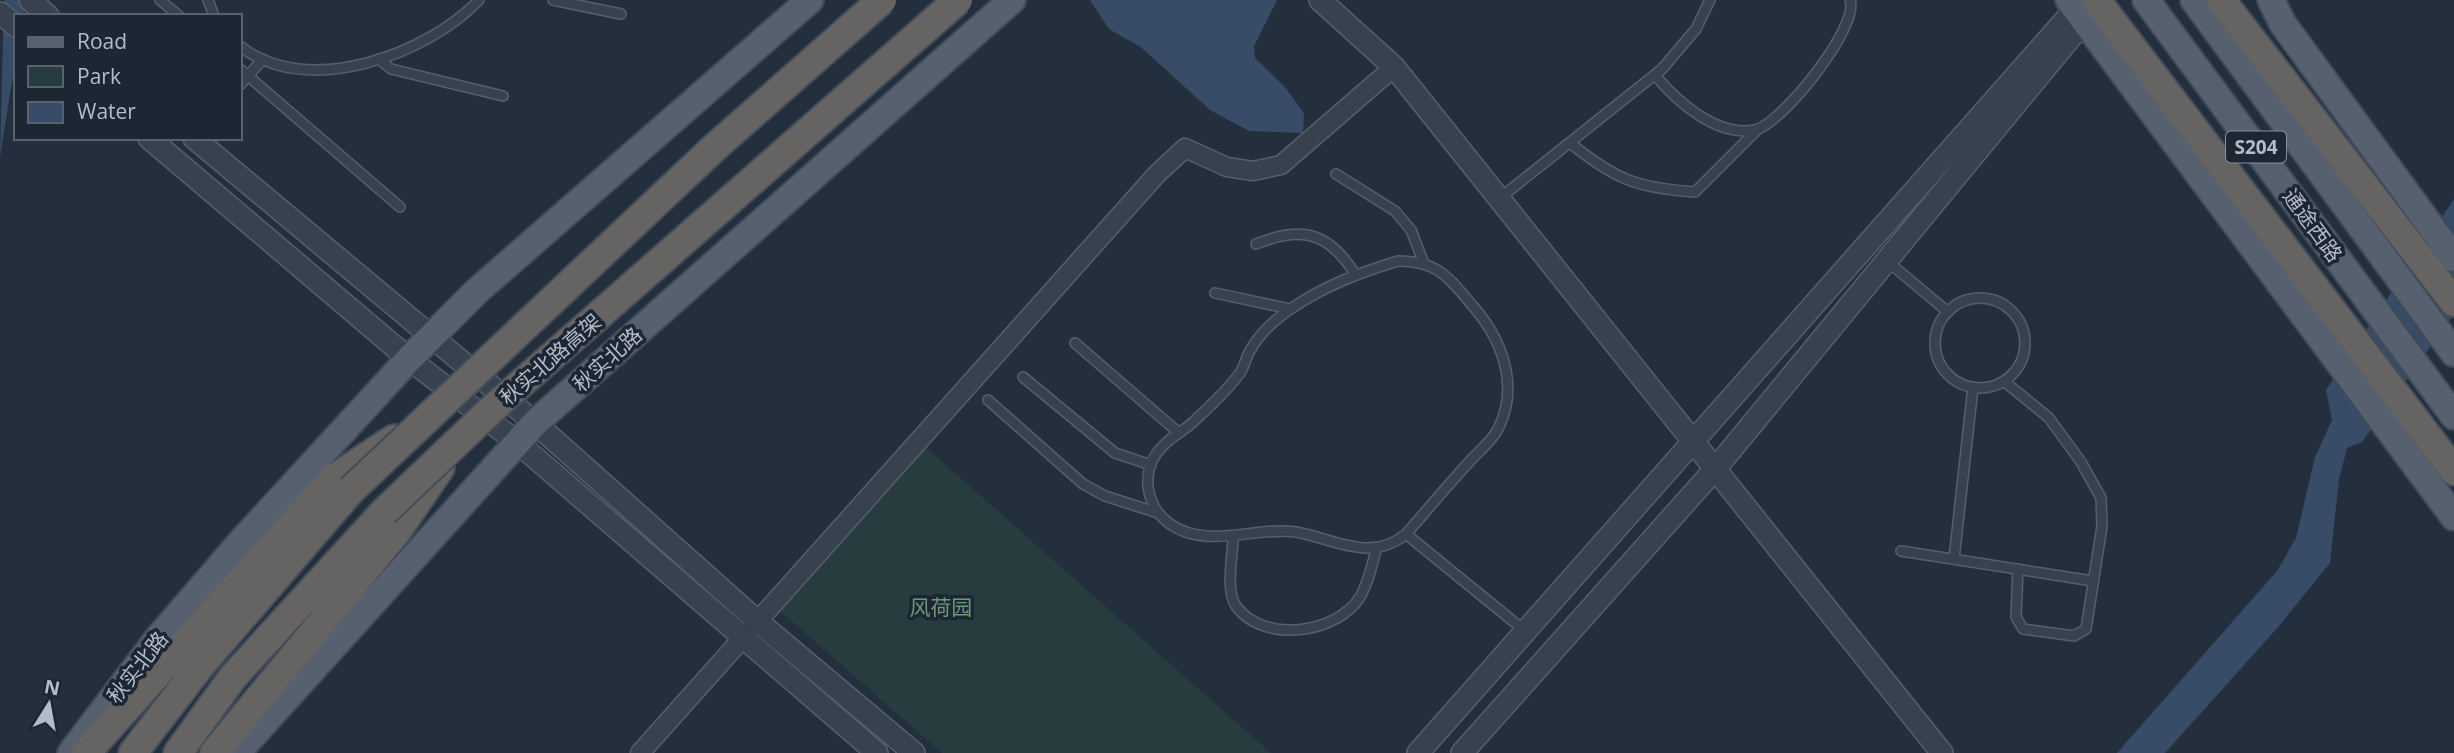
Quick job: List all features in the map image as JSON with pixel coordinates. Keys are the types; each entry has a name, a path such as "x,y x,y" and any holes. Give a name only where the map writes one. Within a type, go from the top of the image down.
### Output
{"highway":[{"name":"秋实北路高架","path":"133,753 200,666 351,490 714,148 882,0"},
{"name":"秋实北路高架","path":"178,753 243,666 384,512 457,442 958,0"},
{"path":"2081,7 2410,412 2454,471"},
{"path":"2228,7 2454,302"},
{"path":"86,753 333,479 426,419"},
{"path":"214,753 397,531 457,442"}],"main road":[{"name":"秋实北路","path":"71,753 196,595 409,359 477,291 810,0"},
{"name":"秋实北路","path":"237,753 535,423 1012,0"},
{"name":"通途西路","path":"2146,0 2454,416"},
{"name":"通途西路","path":"2194,0 2453,351"},
{"path":"2271,0 2283,24 2454,258"},
{"path":"2081,7 2328,349 2454,517"}],"street":[{"path":"30,0 46,14"},
{"path":"1320,0 1394,67 1942,753"},
{"path":"1462,753 1716,468 1887,261 2081,7"},
{"path":"1418,753 2081,7"},
{"path":"0,12 14,24"},
{"path":"640,753 1157,174 1185,148 1227,167 1252,171 1281,165 1394,67"},
{"path":"151,140 409,359 518,443 741,639 877,753"},
{"path":"196,140 535,423 756,620 914,753"}],"lane":[{"path":"160,0 177,14"},
{"path":"242,47 290,70 352,67 400,53 464,15 479,0"},
{"path":"553,0 621,14"},
{"path":"1500,198 1655,75 1696,29 1710,0"},
{"path":"1570,143 1595,163 1639,186 1695,192 1758,129 1786,110 1842,36 1853,9 1850,0"},
{"path":"242,83 263,59"},
{"path":"379,59 391,69 503,96"},
{"path":"242,71 400,207"},
{"path":"1655,75 1672,95 1715,124 1740,131 1758,129"},
{"path":"1336,174 1395,211 1411,230 1423,261"},
{"path":"1256,244 1282,234 1320,239 1342,255 1355,274"},
{"path":"1398,261 1423,261 1444,273 1479,314 1496,340 1509,376 1506,405 1498,430 1406,534 1393,545 1376,551 1284,530 1233,537 1203,535 1173,526 1158,513 1146,490 1151,465 1161,447 1180,433 1241,372 1250,349 1265,330 1290,309 1341,278 1398,261"},
{"path":"1887,261 1948,312"},
{"path":"1215,293 1290,309"},
{"path":"1988,299 2008,307 2016,315 2025,335 2023,356 2019,366 2004,381 1994,386 1973,387 1954,379 1940,363 1936,353 1937,331 1948,312 1966,300 1988,299"},
{"path":"1075,344 1180,433"},
{"path":"1023,377 1115,453 1151,465"},
{"path":"2004,381 2049,418 2081,462 2101,498 2102,526 2086,629 2074,636 2023,629 2016,617 2018,569"},
{"path":"1954,559 1973,387"},
{"path":"988,400 1083,484 1105,496 1158,513"},
{"path":"1406,534 1526,632"},
{"path":"1233,537 1231,593 1237,608 1268,628 1312,630 1341,616 1359,598 1376,551"},
{"path":"1902,551 2094,581"}],"green space":[{"name":"风荷园","path":"922,444 1271,753 942,753 779,610"}],"water":[{"path":"4,0 25,0 23,14 14,14 14,70 0,157"},
{"path":"1090,0 1277,0 1254,46 1255,58 1285,87 1304,113 1303,133 1249,131 1210,110 1142,48 1109,29"},
{"path":"2454,199 2454,314 2362,442 2347,448 2339,479 2330,563 2279,626 2165,753 2117,753 2277,571 2296,538 2315,457 2332,420 2326,390"}]}
